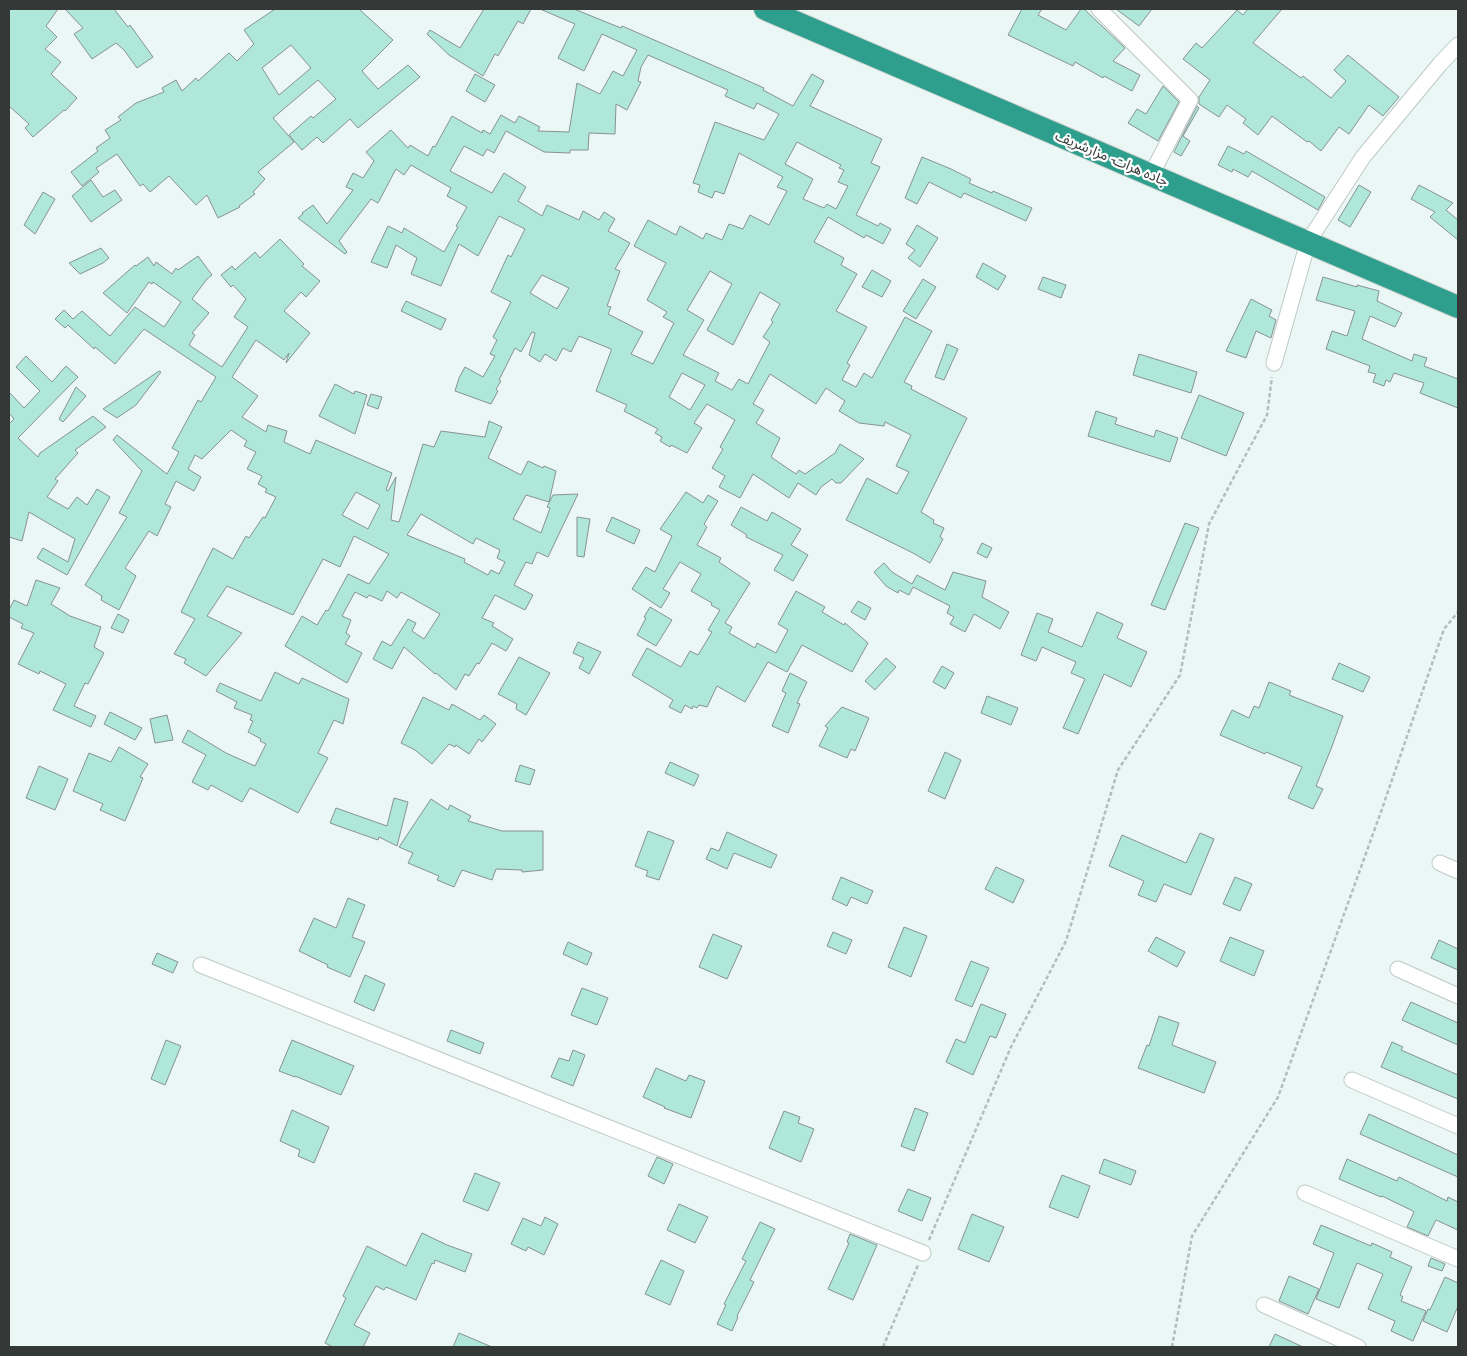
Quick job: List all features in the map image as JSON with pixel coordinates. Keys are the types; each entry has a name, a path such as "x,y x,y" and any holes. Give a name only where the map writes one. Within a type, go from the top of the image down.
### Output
{"highway":[{"name":"جاده هرات- مزارشریف","path":"765,9 1458,307"}],"street":[{"path":"1100,9 1190,100 1150,175"},
{"path":"1274,363 1308,242 1363,157 1458,45"},
{"path":"1440,863 1458,871"},
{"path":"201,964 923,1253"},
{"path":"1398,969 1458,996"},
{"path":"1352,1080 1458,1126"},
{"path":"1305,1193 1458,1259"},
{"path":"1264,1305 1358,1347"}],"path":[{"path":"882,1347 1011,1047 1066,941 1118,770 1180,675 1209,524 1267,415 1274,363"},
{"path":"1172,1347 1192,1236 1278,1097 1382,809 1444,629 1458,612"}],"building":[{"path":"9,9 58,9 46,26 57,37 45,49 61,62 51,74 77,98 65,111 33,137 25,128 29,124 9,106"},
{"path":"65,9 114,9 128,27 130,25 153,57 137,68 124,50 116,43 92,59 74,34 83,28"},
{"path":"275,9 359,9 393,40 362,71 378,89 408,65 420,77 358,128 350,119 323,143 317,137 302,150 289,135 311,116 313,118 336,99 318,80 273,118 294,142 258,172 265,179 253,192 255,194 240,207 218,218 207,195 196,205 169,176 150,192 143,184 140,186 117,154 96,168 99,172 82,186 71,172 98,151 96,148 110,138 105,130 121,120 118,117 136,103 164,92 162,88 176,80 182,91 196,78 198,81 229,53 237,61 254,44 244,30","holes":["291,45 311,68 279,95 262,68"]},
{"path":"484,9 531,9 523,24 518,21 498,56 495,54 483,76 449,55 427,34 430,30 460,48"},
{"path":"540,9 574,9 621,28 622,26 764,88 763,90 793,106 812,74 824,81 810,106 882,139 871,163 880,167 856,215 878,226 880,223 891,229 883,244 866,235 864,238 828,217 814,242 844,258 841,265 857,274 836,311 867,327 847,363 850,365 842,380 856,387 864,373 872,378 905,317 932,331 904,382 912,386 911,389 967,418 921,512 934,520 933,523 944,528 940,537 943,539 930,563 846,520 867,478 897,494 909,472 896,466 911,435 885,422 884,426 859,423 839,411 845,401 826,388 816,404 770,374 753,404 764,410 756,423 780,438 771,457 796,474 799,470 805,474 835,453 840,444 864,459 841,483 836,483 832,479 821,487 816,495 798,483 789,498 753,474 740,498 719,487 725,476 712,468 723,449 720,447 735,420 707,404 694,423 702,428 687,453 671,445 670,447 660,441 662,437 655,433 658,429 624,411 627,405 596,391 611,349 579,336 571,352 563,348 556,361 545,354 540,362 529,355 535,333 532,332 521,352 515,348 499,380 501,381 496,389 498,391 491,404 455,391 465,367 483,377 495,356 490,354 497,340 493,337 511,302 491,292 508,255 511,257 525,229 499,216 478,256 459,244 441,286 411,274 417,258 396,245 387,268 371,262 388,226 402,233 404,228 444,252 467,207 447,196 451,188 411,165 404,175 396,169 378,203 371,199 339,241 347,252 345,254 298,218 313,205 327,224 353,190 346,187 353,173 363,178 374,161 366,152 391,130 408,148 410,145 428,156 452,116 482,133 483,130 490,134 501,115 515,123 519,116 540,127 538,131 569,132 577,83 600,94 613,71 623,76 637,50 602,34 584,71 558,58 575,24","holes":["648,55 728,90 725,96 754,109 757,103 779,114 764,140 715,122 693,183 700,185 698,192 712,198 715,191 724,194 739,153 783,177 777,187 787,191 769,225 750,215 743,229 729,224 722,240 706,233 703,239 680,226 676,235 648,220 634,246 666,263 647,300 667,312 663,317 674,323 653,364 631,354 643,332 608,314 611,307 607,306 620,271 615,269 630,243 608,231 615,219 604,212 599,220 583,211 579,220 547,205 542,216 518,201 526,187 504,173 492,193 450,171 464,146 483,156 487,149 494,153 506,131 544,152 570,153 570,150 588,150 589,133 615,134 616,104 627,110 641,82 638,81 641,67","797,142 841,165 839,168 844,170 838,182 848,186 836,209 827,204 824,208 803,199 813,179 785,164","710,271 732,284 707,330 733,345 760,292 780,304 771,320 773,322 763,337 770,342 748,384 739,379 732,390 715,381 719,373 683,355 704,320 687,310","542,275 569,288 557,309 530,293","682,373 705,385 690,410 669,397"]},
{"path":"1022,9 1042,9 1038,15 1066,30 1081,9 1084,9 1125,48 1113,61 1140,75 1132,91 1104,76 1103,78 1075,62 1073,66 1008,35"},
{"path":"1116,9 1152,9 1139,26"},
{"path":"1248,9 1282,9 1253,43 1301,78 1303,76 1331,98 1346,81 1334,70 1348,55 1399,97 1383,116 1369,105 1349,134 1339,127 1321,151 1272,116 1258,135 1243,123 1246,119 1227,105 1219,117 1199,104 1199,97 1210,80 1183,59 1196,43 1202,48 1237,10 1243,15"},
{"path":"475,74 495,85 485,102 466,91"},
{"path":"1163,86 1179,102 1158,141 1128,123 1137,109 1146,114"},
{"path":"1197,106 1199,108 1183,136 1190,141 1181,156 1174,152"},
{"path":"1228,146 1244,154 1246,151 1325,197 1318,210 1252,171 1248,177 1233,169 1232,172 1218,165"},
{"path":"922,157 971,179 969,183 1032,208 1026,221 964,193 961,198 929,182 917,204 905,198"},
{"path":"91,180 103,197 115,190 122,200 91,222 72,196"},
{"path":"1359,185 1371,192 1350,227 1338,220"},
{"path":"1419,185 1453,203 1446,210 1458,220 1458,240 1430,217 1435,212 1411,199"},
{"path":"43,192 55,199 35,234 24,225"},
{"path":"917,225 938,238 920,267 908,258 915,250 906,244"},
{"path":"280,239 304,264 302,266 320,281 306,297 301,292 284,311 310,333 286,363 289,353 284,360 256,340 232,377 258,396 242,417 266,432 268,425 287,431 284,442 310,454 316,440 392,473 386,490 388,491 396,477 391,520 399,522 423,444 434,447 441,431 485,437 489,421 502,427 488,458 521,475 528,461 543,468 544,466 556,471 549,502 526,495 513,519 541,533 550,508 547,507 553,495 578,494 548,557 537,552 532,564 526,562 514,585 533,595 525,610 495,595 482,618 494,623 492,626 513,639 506,651 492,643 469,676 465,674 456,690 404,647 392,669 373,659 382,641 391,646 408,619 416,623 412,631 424,639 440,614 401,592 397,598 387,591 382,601 369,595 367,598 355,592 342,616 351,620 346,633 350,636 345,644 362,653 347,683 285,646 302,616 317,625 326,610 328,611 348,574 369,584 389,554 354,536 340,567 323,559 293,615 227,586 207,616 242,633 206,676 184,663 186,659 174,654 195,619 181,612 213,548 233,559 246,536 249,538 263,517 265,518 276,497 265,492 267,489 258,484 262,476 247,469 256,452 244,446 247,441 231,430 202,459 195,455 188,469 201,477 194,491 176,481 165,504 171,507 157,536 149,531 125,568 136,576 119,610 101,600 102,596 85,585 127,517 119,513 142,471 113,440 117,435 167,474 179,452 172,448 198,400 201,402 216,377 144,329 115,364 95,347 94,349 68,325 65,328 55,319 64,310 73,319 82,311 110,336 135,307 164,327 181,302 153,282 152,284 149,282 127,313 103,293 135,265 148,257 154,266 156,262 172,274 176,268 178,270 198,256 212,275 192,299 209,313 192,333 195,335 189,345 222,367 248,327 234,317 246,299 233,285 231,287 221,275 232,266 235,270 255,252 260,258","holes":["356,492 380,505 368,529 342,515","421,514 473,544 476,538 500,550 497,558 505,562 499,574 491,570 488,575 464,562 465,559 407,535"]},
{"path":"101,248 109,258 80,274 69,263"},
{"path":"983,263 1006,276 998,290 976,277"},
{"path":"872,270 891,281 882,297 862,287"},
{"path":"1043,277 1066,285 1061,298 1038,289"},
{"path":"1323,277 1379,291 1377,301 1402,313 1395,327 1370,316 1362,339 1412,361 1414,354 1427,358 1424,366 1458,379 1458,408 1420,393 1424,383 1394,373 1390,382 1386,380 1384,386 1373,382 1376,374 1368,372 1370,366 1326,349 1332,331 1347,336 1355,311 1316,300"},
{"path":"923,279 936,287 916,319 903,311"},
{"path":"1251,299 1272,310 1269,316 1276,320 1271,338 1256,331 1246,358 1226,351"},
{"path":"406,301 446,319 441,330 401,311"},
{"path":"947,344 958,349 944,380 935,377"},
{"path":"1139,354 1197,372 1191,393 1133,375"},
{"path":"26,356 52,382 66,366 78,377 18,438 38,457 40,453 93,416 106,427 75,450 78,453 55,479 58,481 47,497 68,509 77,497 87,505 97,489 110,497 67,575 37,558 43,548 68,562 75,539 29,512 22,541 9,537 9,424 14,419 9,413 9,392 24,408 40,391 16,367"},
{"path":"159,371 161,372 136,405 117,418 103,409"},
{"path":"335,384 354,394 355,391 367,395 355,434 319,416"},
{"path":"76,387 86,396 63,422 59,419"},
{"path":"371,394 382,397 378,409 367,405"},
{"path":"1199,395 1244,413 1226,456 1181,438"},
{"path":"1096,411 1117,418 1115,424 1154,437 1156,430 1178,438 1170,462 1088,436"},
{"path":"686,492 703,503 708,495 718,501 704,524 707,527 697,545 721,558 719,562 750,583 725,623 732,627 729,633 755,648 757,643 776,653 788,630 778,624 796,591 825,607 822,612 844,625 845,623 868,643 852,672 802,645 787,672 768,662 745,702 717,686 707,707 699,705 697,708 693,706 692,709 685,705 681,713 669,707 673,700 632,675 647,648 681,667 690,651 698,655 712,632 708,630 720,610 691,591 701,574 680,562 663,589 670,593 661,608 632,589 646,567 655,572 672,536 660,529"},
{"path":"741,507 767,521 772,512 801,529 791,545 808,555 793,581 774,570 783,555 746,537 747,535 731,525"},
{"path":"577,517 590,519 584,557 577,556"},
{"path":"612,517 640,530 634,544 606,531"},
{"path":"1185,523 1199,528 1165,610 1151,605"},
{"path":"982,543 992,548 987,558 977,553"},
{"path":"884,563 892,572 912,584 917,575 945,590 953,572 986,581 982,597 1009,612 1000,629 974,614 965,632 950,624 954,617 947,613 950,606 913,587 909,595 899,590 898,593 886,586 874,572"},
{"path":"36,580 60,588 51,604 70,616 101,627 94,647 104,653 88,684 85,683 74,706 96,716 91,727 53,710 66,684 40,671 39,674 18,664 34,633 21,628 23,624 9,617 9,610 14,600 27,606"},
{"path":"858,601 871,608 865,620 851,612"},
{"path":"650,607 672,620 656,646 637,635"},
{"path":"1097,612 1123,624 1117,638 1147,652 1131,687 1104,674 1078,734 1063,728 1085,679 1071,673 1076,662 1042,647 1036,661 1021,655 1037,613 1053,619 1048,632 1082,647"},
{"path":"118,614 129,620 123,633 111,628"},
{"path":"578,642 601,652 589,674 579,668 584,658 573,653"},
{"path":"519,657 550,673 526,715 516,709 517,704 498,694"},
{"path":"886,658 896,667 875,690 865,681"},
{"path":"1339,663 1370,677 1363,692 1332,679"},
{"path":"942,666 954,673 945,689 933,682"},
{"path":"275,672 299,684 302,678 349,699 343,724 334,720 318,753 328,758 298,813 250,788 242,802 211,785 208,790 192,782 206,755 182,742 188,730 226,753 255,766 266,744 248,732 253,721 250,720 252,715 234,708 237,702 216,691 220,683 261,701"},
{"path":"790,673 807,682 797,703 800,704 788,733 772,726 786,693 782,691"},
{"path":"1269,682 1291,691 1289,695 1343,716 1316,786 1323,789 1313,809 1288,798 1302,767 1220,735 1232,710 1249,718 1254,706 1259,708"},
{"path":"987,696 1018,708 1011,725 981,713"},
{"path":"423,697 449,710 452,704 480,720 484,715 496,724 482,742 479,739 469,754 456,745 455,747 449,744 432,764 415,750 401,743"},
{"path":"842,707 869,718 855,751 851,749 847,758 819,746 828,728 825,726"},
{"path":"110,712 142,728 135,740 104,724"},
{"path":"167,715 173,740 155,743 150,719"},
{"path":"119,747 148,764 140,777 143,778 125,821 100,810 103,804 73,791 89,753 111,762"},
{"path":"945,752 961,760 945,799 928,791"},
{"path":"670,762 699,775 694,786 665,773"},
{"path":"520,765 535,770 530,785 515,781"},
{"path":"39,766 68,779 55,810 26,798"},
{"path":"394,798 408,802 397,846 379,837 378,840 330,823 336,808 387,826"},
{"path":"431,799 448,810 450,805 471,816 468,821 502,831 543,831 543,870 522,872 522,870 496,869 492,880 462,870 454,887 437,880 439,876 408,863 413,853 399,847"},
{"path":"648,831 674,841 659,880 646,876 648,871 635,866"},
{"path":"727,832 777,855 771,868 734,853 727,869 706,859 711,848 719,851"},
{"path":"1200,833 1214,839 1191,895 1164,884 1156,902 1138,895 1144,881 1109,866 1122,835 1186,863"},
{"path":"996,867 1024,880 1013,903 985,889"},
{"path":"841,877 873,891 867,904 851,897 847,906 832,899"},
{"path":"1235,877 1252,884 1240,911 1223,904"},
{"path":"348,898 365,905 352,937 365,942 350,977 327,967 328,965 299,951 314,918 336,928"},
{"path":"904,927 927,936 911,977 888,967"},
{"path":"833,932 852,940 846,954 827,946"},
{"path":"713,934 742,946 727,979 699,967"},
{"path":"1156,937 1185,952 1177,967 1148,951"},
{"path":"1230,937 1264,951 1254,976 1220,961"},
{"path":"1439,940 1458,949 1458,970 1431,958"},
{"path":"568,942 592,953 587,965 563,954"},
{"path":"157,953 178,962 173,973 152,964"},
{"path":"971,961 989,968 972,1007 955,1000"},
{"path":"365,975 385,984 374,1011 354,1002"},
{"path":"582,988 608,998 597,1025 571,1015"},
{"path":"1411,1002 1458,1023 1458,1045 1402,1020"},
{"path":"981,1004 1006,1014 996,1038 990,1036 973,1075 946,1062 956,1039 965,1043"},
{"path":"1159,1016 1179,1023 1172,1045 1216,1062 1204,1093 1138,1068 1147,1045 1149,1046"},
{"path":"451,1030 484,1043 480,1054 447,1041"},
{"path":"166,1040 181,1046 165,1085 151,1079"},
{"path":"292,1040 354,1066 341,1095 279,1071"},
{"path":"1392,1042 1403,1047 1401,1050 1458,1075 1458,1099 1381,1067"},
{"path":"573,1050 585,1055 573,1086 551,1077 559,1058 569,1061"},
{"path":"656,1068 686,1081 689,1075 705,1081 691,1118 664,1108 643,1097"},
{"path":"915,1108 928,1113 914,1151 901,1146"},
{"path":"292,1110 329,1127 314,1163 298,1156 300,1150 280,1141"},
{"path":"784,1111 800,1117 798,1123 814,1129 801,1162 769,1148"},
{"path":"1369,1114 1458,1155 1458,1177 1360,1134"},
{"path":"657,1157 673,1164 664,1184 648,1176"},
{"path":"1104,1159 1136,1171 1131,1185 1099,1173"},
{"path":"1347,1159 1397,1181 1399,1177 1447,1201 1448,1197 1458,1202 1458,1230 1436,1220 1428,1236 1407,1227 1414,1212 1382,1196 1339,1179"},
{"path":"475,1173 500,1183 488,1211 463,1201"},
{"path":"1062,1175 1090,1186 1078,1218 1049,1207"},
{"path":"908,1189 931,1198 922,1221 898,1211"},
{"path":"679,1204 708,1217 695,1243 667,1230"},
{"path":"972,1214 1004,1227 989,1262 958,1249"},
{"path":"545,1217 558,1224 544,1255 528,1247 526,1251 511,1244 523,1218 541,1226"},
{"path":"760,1222 775,1229 750,1280 754,1282 737,1316 732,1331 717,1324 726,1305 724,1304 746,1261 742,1259"},
{"path":"1321,1225 1371,1246 1372,1243 1392,1252 1390,1257 1412,1267 1400,1295 1403,1297 1401,1301 1426,1311 1413,1341 1391,1331 1395,1321 1368,1309 1383,1274 1357,1263 1339,1308 1316,1299 1334,1253 1313,1244"},
{"path":"422,1233 472,1254 465,1272 435,1260 416,1300 386,1287 384,1290 376,1286 354,1325 370,1333 363,1347 333,1347 325,1343 346,1298 343,1296 367,1246 406,1266"},
{"path":"850,1234 877,1245 853,1300 828,1289 849,1243 847,1242"},
{"path":"1431,1258 1445,1264 1442,1271 1428,1266"},
{"path":"661,1260 684,1271 670,1305 645,1294"},
{"path":"1289,1276 1319,1289 1308,1314 1279,1301"},
{"path":"1445,1277 1458,1283 1458,1306 1447,1332 1423,1321"},
{"path":"459,1333 492,1347 453,1347"},
{"path":"1275,1334 1303,1347 1269,1347"}]}
